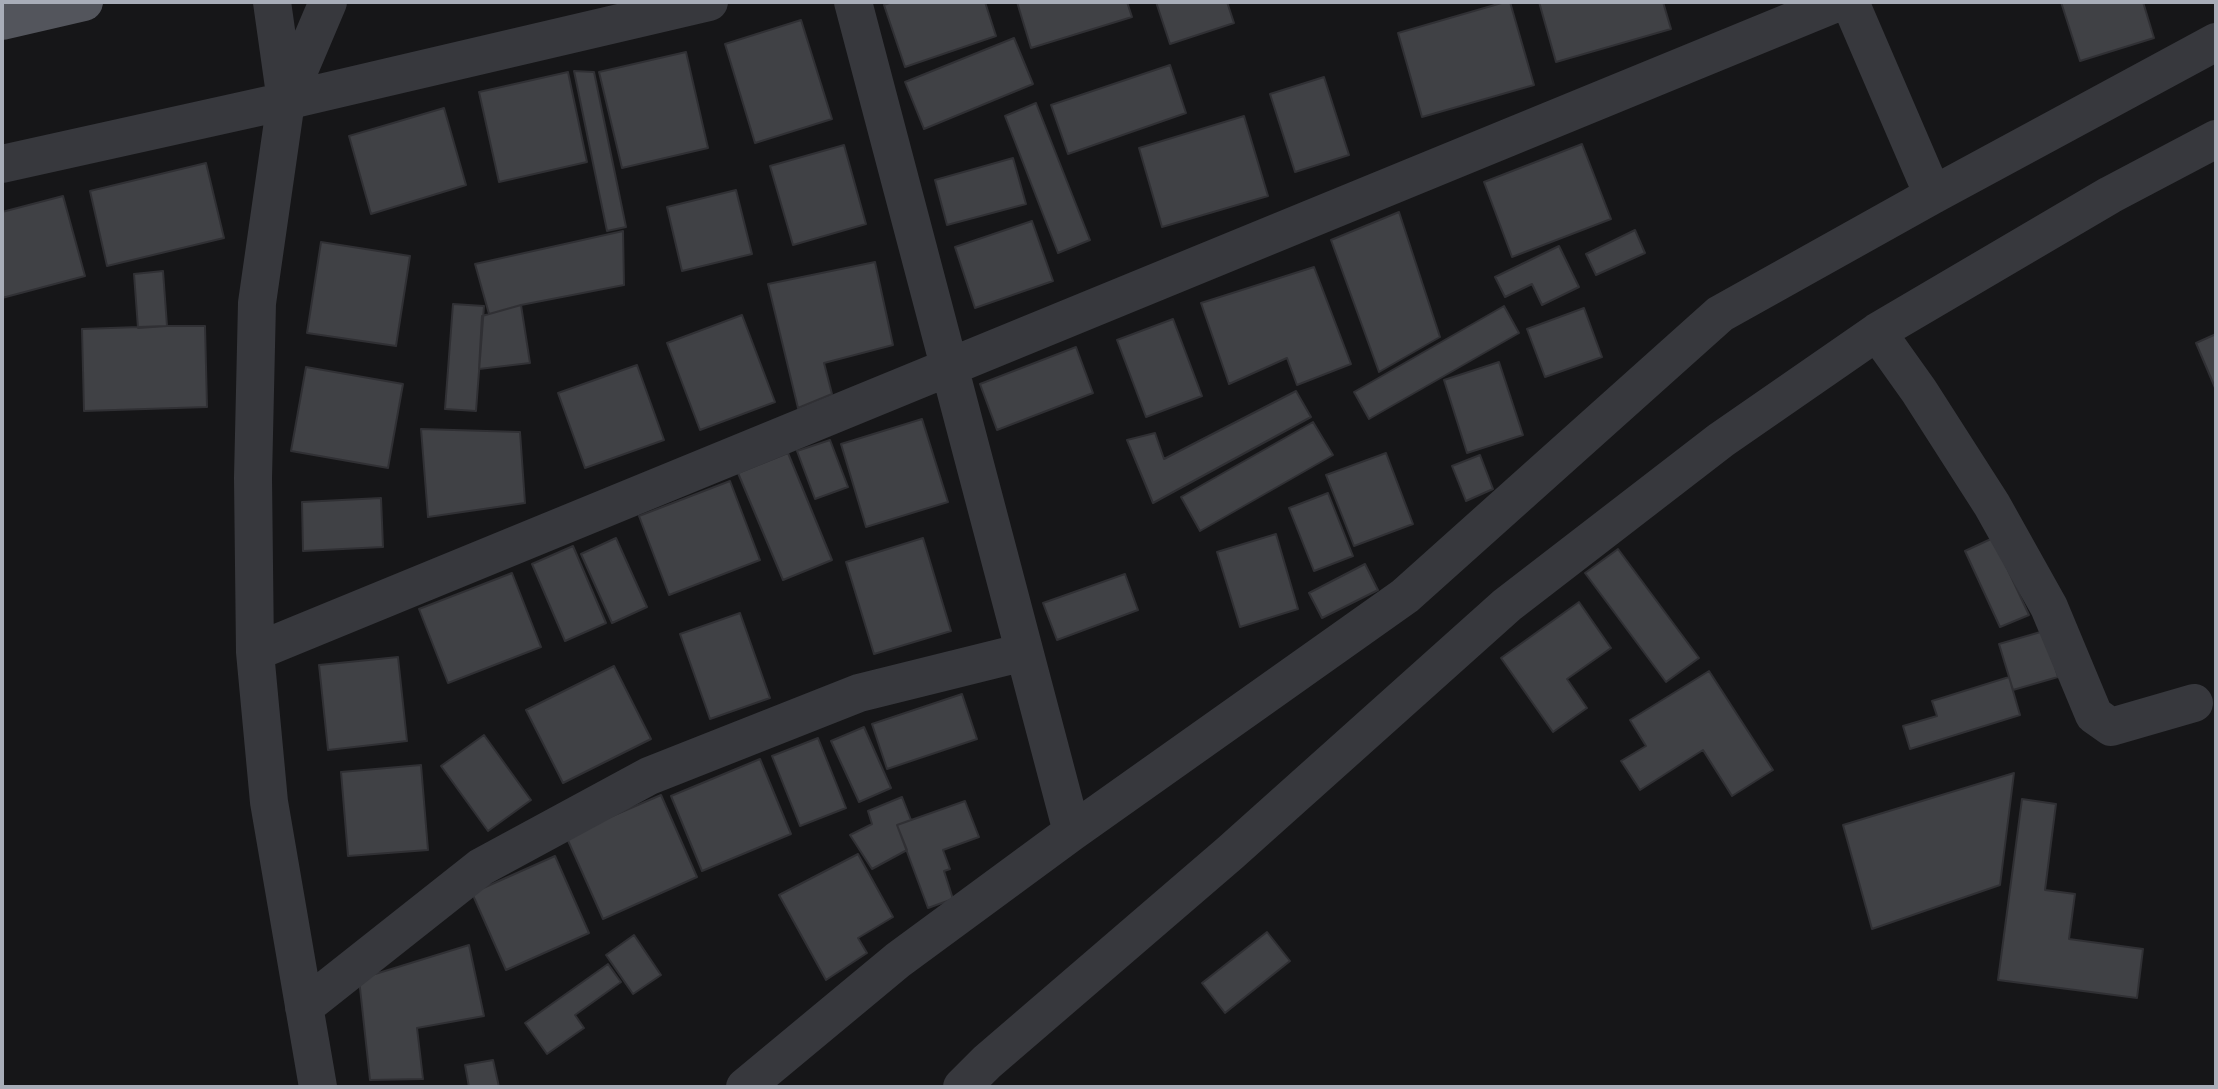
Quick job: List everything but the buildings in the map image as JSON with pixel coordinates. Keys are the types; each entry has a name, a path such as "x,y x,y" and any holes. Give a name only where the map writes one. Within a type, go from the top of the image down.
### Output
{"main road":[{"path":"2,21 84,2"}],"street":[{"path":"272,2 286,101"},
{"path":"318,1087 269,802 255,652 253,478 257,303 286,101 328,2"},
{"path":"2,164 709,2"},
{"path":"853,2 1072,832"},
{"path":"255,652 1839,2"},
{"path":"1850,2 1933,195"},
{"path":"745,1087 898,960 1072,832 1405,596 1720,314 2216,42"},
{"path":"962,1087 987,1062 1230,853 1507,605 1721,440 1877,332 2110,195 2216,139"},
{"path":"1877,332 1919,391 1992,505 2049,607 2094,715 2111,727 2194,703"},
{"path":"304,1007 481,867 649,776 859,693 1024,652"}]}
